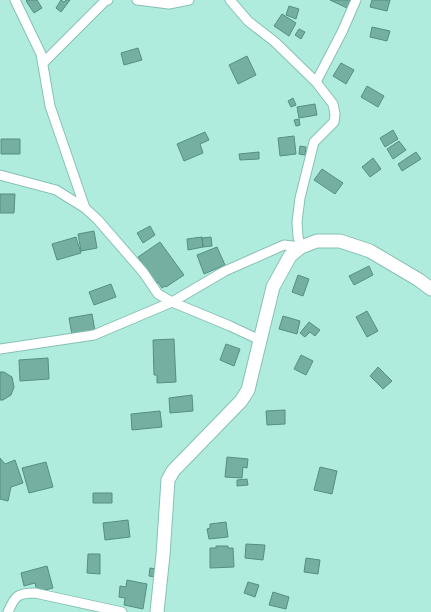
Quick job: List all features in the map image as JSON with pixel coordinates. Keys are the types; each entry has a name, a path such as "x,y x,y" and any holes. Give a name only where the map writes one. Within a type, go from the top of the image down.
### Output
{"street":[{"path":"15,0 41,54 50,106 85,208"},
{"path":"43,63 106,0 108,0"},
{"path":"138,0 169,4 189,0"},
{"path":"230,0 248,21 275,42 316,82 333,104 336,114 334,122 314,142 300,198 297,222 298,237 301,247"},
{"path":"316,82 342,32 356,0"},
{"path":"0,175 56,190 85,208 98,220 143,272 158,294 172,302 260,340"},
{"path":"157,612 164,555 168,480 173,471 241,401 248,390 273,287 290,256 301,247 317,241 340,241 370,251 431,288"},
{"path":"0,348 94,335 172,302 224,271 284,245 301,247"},
{"path":"8,612 15,597 22,593 35,593 122,612"}],"building":[{"path":"37,0 42,8 34,13 26,1"},
{"path":"61,0 64,2 66,0 70,0 61,12 56,8"},
{"path":"330,0 350,0 347,8"},
{"path":"372,0 390,0 387,11 370,7"},
{"path":"289,6 299,9 296,19 286,15"},
{"path":"282,14 296,23 289,36 274,26"},
{"path":"372,27 390,31 387,41 370,37"},
{"path":"299,29 305,32 301,39 295,35"},
{"path":"138,48 142,60 124,65 121,53"},
{"path":"247,56 256,75 238,84 229,65"},
{"path":"341,63 354,70 346,84 333,76"},
{"path":"367,86 384,96 378,107 361,97"},
{"path":"293,98 296,105 291,107 288,101"},
{"path":"315,104 317,115 299,118 297,107"},
{"path":"299,119 300,125 296,126 294,120"},
{"path":"393,130 398,139 385,147 380,138"},
{"path":"205,132 209,140 200,144 203,153 184,161 177,144"},
{"path":"294,136 296,154 280,156 278,138"},
{"path":"1,139 20,139 20,154 1,154"},
{"path":"399,141 406,150 393,159 387,149"},
{"path":"300,146 306,147 305,155 299,154"},
{"path":"259,152 259,159 240,160 239,154"},
{"path":"416,152 421,159 402,171 398,164"},
{"path":"373,158 381,169 370,177 362,167"},
{"path":"322,169 343,183 335,194 314,180"},
{"path":"0,194 15,194 14,213 0,213"},
{"path":"150,226 155,235 143,243 137,233"},
{"path":"94,231 97,248 81,251 78,234"},
{"path":"76,237 81,253 57,260 52,244"},
{"path":"202,237 203,247 188,250 187,239"},
{"path":"211,237 212,246 203,247 202,238"},
{"path":"160,242 184,275 162,288 158,282 156,284 138,257"},
{"path":"217,247 225,265 204,274 197,255"},
{"path":"369,266 373,275 354,285 349,276"},
{"path":"298,275 309,279 303,296 292,292"},
{"path":"111,284 116,297 94,305 89,292"},
{"path":"367,311 378,331 367,337 356,317"},
{"path":"92,314 95,331 72,335 69,318"},
{"path":"283,316 300,321 297,334 279,329"},
{"path":"309,322 320,330 315,336 310,332 305,337 300,333"},
{"path":"174,339 176,382 157,383 157,375 154,375 153,340"},
{"path":"226,344 240,349 234,366 220,360"},
{"path":"301,355 313,361 306,375 294,369"},
{"path":"48,358 49,379 20,381 19,360"},
{"path":"378,367 392,381 383,389 370,376"},
{"path":"0,372 4,372 12,377 14,387 11,395 3,400 0,400"},
{"path":"192,395 193,411 170,413 169,398"},
{"path":"285,410 285,424 267,425 266,411"},
{"path":"160,411 162,427 132,430 131,414"},
{"path":"227,457 248,459 247,468 243,467 242,478 225,477"},
{"path":"0,458 5,464 15,460 23,483 11,487 8,501 0,499"},
{"path":"46,462 53,487 29,493 22,468"},
{"path":"320,467 337,471 332,494 314,490"},
{"path":"247,479 248,485 237,486 237,480"},
{"path":"93,493 112,493 112,503 93,503"},
{"path":"128,520 130,537 105,540 103,523"},
{"path":"226,522 228,537 209,539 207,529 210,528 210,524"},
{"path":"246,544 265,545 263,560 245,558"},
{"path":"216,546 228,546 228,548 233,548 234,567 210,568 210,548 216,548"},
{"path":"88,554 100,554 100,574 87,573"},
{"path":"306,558 320,560 318,574 304,572"},
{"path":"47,566 53,588 37,592 35,583 24,586 21,573"},
{"path":"150,568 157,569 156,577 149,576"},
{"path":"127,580 147,584 143,609 124,605 125,598 119,597 120,586 126,587"},
{"path":"248,582 259,585 255,597 244,593"},
{"path":"273,592 289,597 286,609 269,605"}]}
